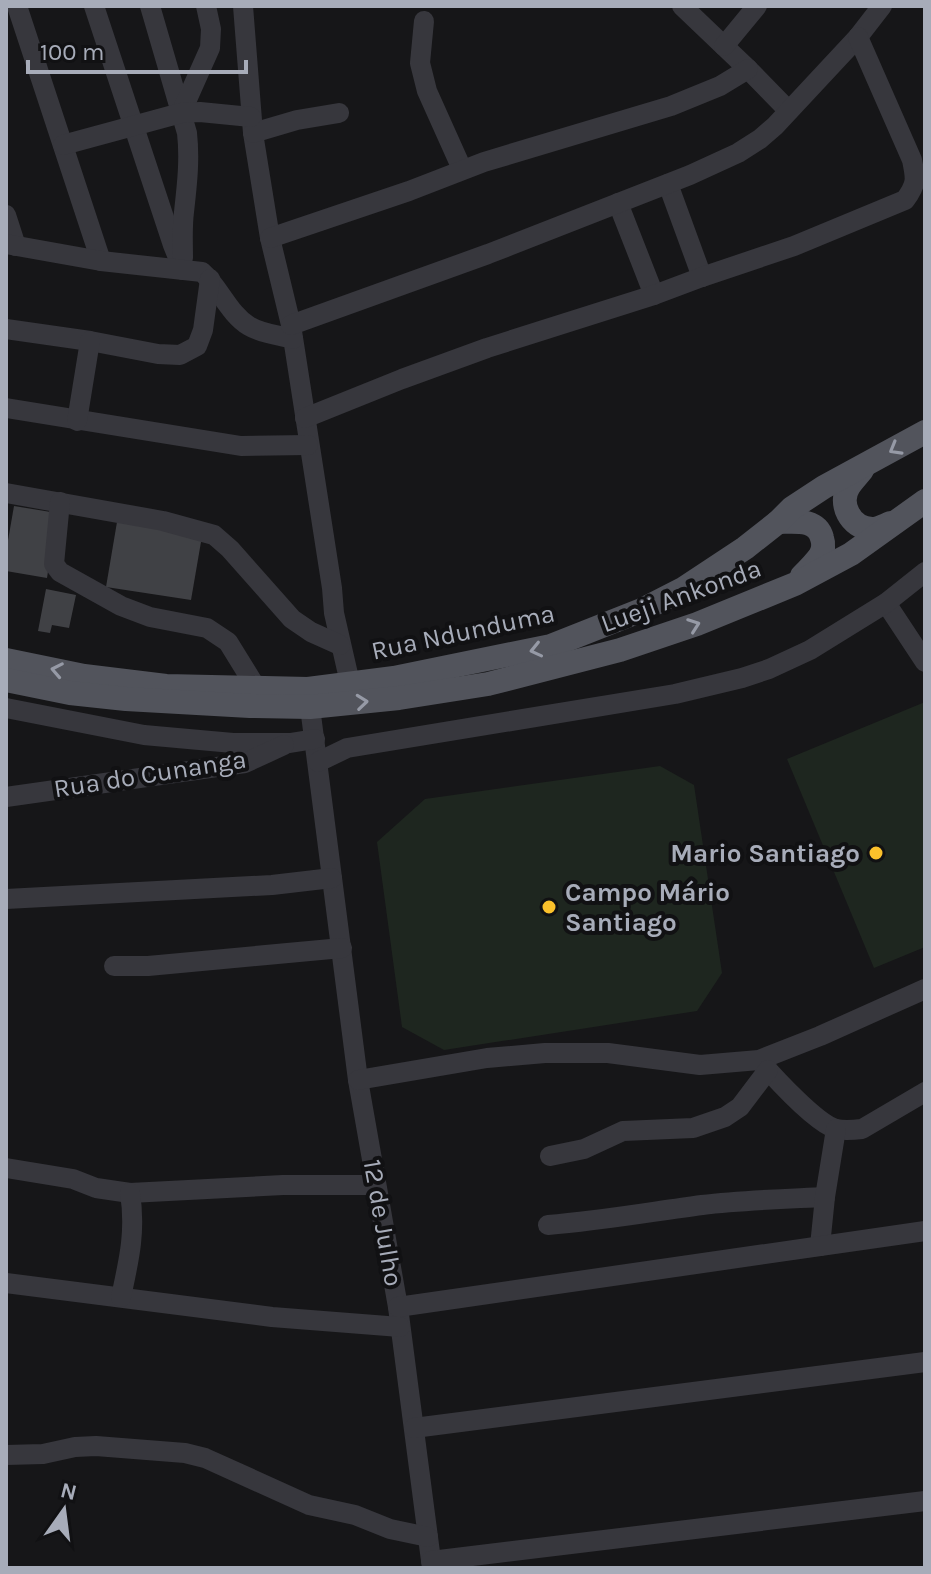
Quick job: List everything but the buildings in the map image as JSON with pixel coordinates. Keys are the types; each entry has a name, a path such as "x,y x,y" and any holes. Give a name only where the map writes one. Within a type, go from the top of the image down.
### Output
{"main road":[{"name":"Rua Ndunduma","path":"6,660 84,676 166,686 308,689 394,678 551,646 642,610 683,589 745,548 792,508 824,487 925,432"},
{"path":"866,466 848,488 845,501 847,515 858,525 873,529 898,521"},
{"name":"Lueji Ankonda","path":"6,680 70,693 126,699 310,707 399,698 488,684 620,650 697,624 795,584 851,554 925,501"},
{"path":"778,522 803,522 814,525 822,533 824,545 820,556 795,584"}],"street":[{"path":"17,6 101,261"},
{"path":"94,6 183,270"},
{"path":"150,6 189,149 188,187 183,214 183,270"},
{"path":"181,113 210,48 211,29 206,6"},
{"path":"243,6 252,125 270,238 292,332 340,645 350,683"},
{"path":"682,6 788,110"},
{"path":"724,46 757,6"},
{"path":"6,215 11,245 101,261 202,272 236,315 248,325 257,330 292,332 668,184 738,153 775,126 858,37 882,6"},
{"path":"424,21 420,63 427,91 462,169"},
{"path":"305,418 487,348 794,246 905,200 915,187 912,160 858,37"},
{"path":"270,238 409,191 462,169 671,106 720,86 748,69"},
{"path":"63,145 181,113 200,112 252,125 339,113"},
{"path":"668,184 702,277"},
{"path":"618,203 654,295"},
{"path":"6,329 180,355 197,346 203,330 210,279"},
{"path":"77,421 90,341"},
{"path":"6,408 241,446 308,445"},
{"path":"6,493 163,521 214,535 292,619 340,645"},
{"path":"60,502 54,564 60,572 121,606 150,617 207,628 228,642 257,689"},
{"path":"318,762 347,748 675,694 742,678 810,650 886,603 925,572"},
{"path":"886,603 925,662"},
{"name":"12 de Julho","path":"310,707 358,1080 399,1317 432,1564"},
{"path":"6,708 144,735 233,743 290,743 315,739"},
{"name":"Rua do Cunanga","path":"6,797 245,763 290,743"},
{"path":"6,899 272,885 332,878"},
{"path":"114,966 148,966 342,948"},
{"path":"358,1080 487,1058 545,1053 608,1053 700,1065 764,1065 925,989"},
{"path":"764,1065 821,1121 836,1129 862,1129 925,1092"},
{"path":"550,1156 584,1149 623,1131 693,1128 725,1117 740,1107 764,1065"},
{"path":"820,1246 836,1129"},
{"path":"6,1168 73,1179 96,1188 130,1193 255,1186 376,1185"},
{"path":"121,1297 134,1228 130,1193"},
{"path":"548,1225 613,1219 700,1205 825,1197"},
{"path":"6,1283 272,1317 399,1317 925,1231"},
{"path":"414,1428 925,1362"},
{"path":"6,1455 43,1454 96,1446 185,1453 205,1458 309,1505 428,1537"},
{"path":"432,1564 925,1501"}],"shaded area":[{"name":"Mario Santiago","path":"925,702 925,947 874,968 787,759"},
{"name":"Campo Mário Santiago","path":"660,766 694,785 722,973 697,1011 444,1050 402,1027 377,842 425,799"}],"place":[{"name":"Mario Santiago","path":"876,853"},
{"name":"Campo Mário Santiago","path":"549,907"}]}
